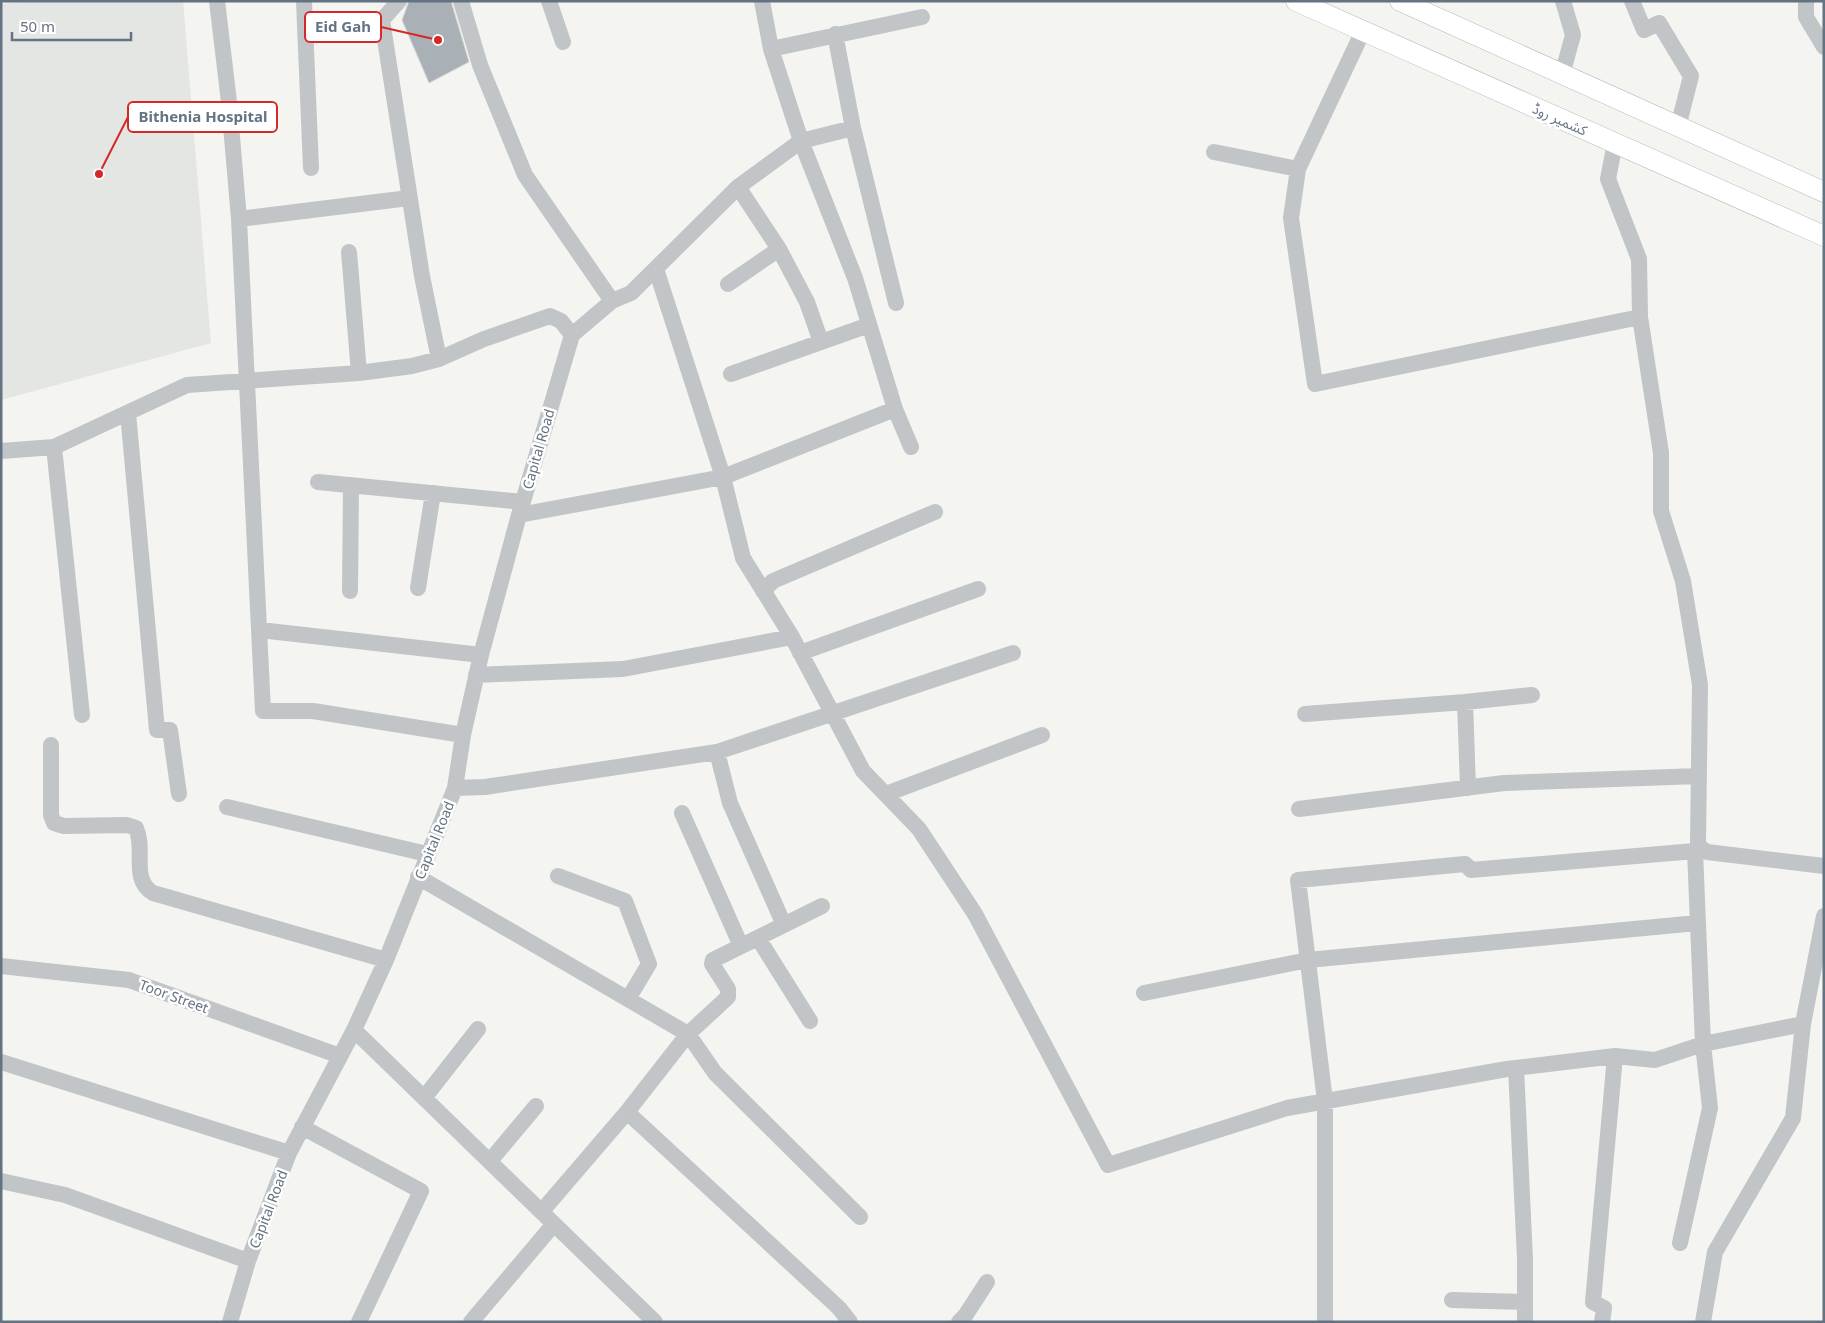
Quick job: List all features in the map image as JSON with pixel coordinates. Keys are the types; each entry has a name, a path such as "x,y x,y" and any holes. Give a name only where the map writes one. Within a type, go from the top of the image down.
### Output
{"main road":[{"name":"کشمیر روڈ","path":"1296,1 1824,236"},
{"path":"1400,1 1824,192"}],"street":[{"path":"217,1 240,218 246,380 263,710 312,711 463,734"},
{"path":"304,1 312,168"},
{"path":"398,1 382,20 422,276 439,359"},
{"path":"461,1 480,65 525,175 612,301"},
{"path":"549,1 563,42"},
{"path":"762,1 770,49 801,141 855,278 896,409 911,447"},
{"path":"1562,75 1573,35 1563,1"},
{"path":"1632,1 1644,30 1659,23 1691,76 1678,127"},
{"path":"1806,9 1824,48"},
{"path":"770,49 922,17"},
{"path":"1363,31 1298,169 1291,218 1315,384 1640,316"},
{"path":"835,34 853,128 896,303"},
{"path":"1,451 54,447 187,385 359,372 412,366 439,359 484,339 550,316 561,321 572,335 612,301 631,293 738,187 801,141 853,128"},
{"path":"1615,144 1608,179 1639,259 1640,316 1661,453 1661,511 1683,581 1700,685 1698,843 1707,852 1824,866"},
{"path":"1214,152 1298,169"},
{"path":"738,187 779,249 807,302 821,342"},
{"path":"240,218 409,198"},
{"path":"728,284 779,249"},
{"path":"349,252 359,372"},
{"path":"656,269 723,477 743,558 792,637 864,771 919,829 975,914 1108,1165 1286,1108 1516,1068 1615,1056 1655,1060 1703,1044 1802,1024"},
{"path":"731,374 870,325"},
{"name":"Capital Road","path":"230,1322 248,1260 289,1153 354,1030 386,960 455,788 463,734 481,655 521,508 572,335"},
{"path":"318,482 432,493 521,508 723,477 896,409"},
{"path":"128,413 157,730 170,730 180,794"},
{"path":"54,447 82,715"},
{"path":"350,591 351,485"},
{"path":"418,588 432,493"},
{"path":"763,591 772,581 935,512"},
{"path":"800,653 978,589"},
{"path":"260,630 481,655"},
{"path":"476,675 623,669 792,637"},
{"path":"455,788 485,787 717,752 1013,653"},
{"path":"1305,714 1465,702 1532,694"},
{"path":"1465,702 1468,788"},
{"path":"886,794 1042,735"},
{"path":"51,745 51,815 54,823 64,826 127,826 136,828 140,836 141,880 145,888 153,893 386,960"},
{"path":"717,752 730,803 784,925"},
{"path":"1299,809 1504,783 1699,776"},
{"path":"227,807 428,854"},
{"path":"682,813 741,946"},
{"path":"1325,1322 1326,1101 1298,880 1465,864 1471,870 1695,851 1703,1044 1710,1108 1680,1244"},
{"path":"558,876 625,901 649,964 628,999"},
{"path":"418,877 688,1034 715,1073 860,1217"},
{"path":"542,1211 627,1112 688,1034 728,997 728,989 712,964 713,960 822,906"},
{"path":"1703,1322 1715,1252 1793,1118 1802,1024 1824,916"},
{"path":"1144,993 1308,960 1697,923"},
{"path":"758,938 810,1021"},
{"name":"Toor Street","path":"1,966 129,980 340,1056"},
{"path":"424,1098 478,1029"},
{"path":"354,1030 656,1322"},
{"path":"1602,1322 1604,1308 1593,1302 1615,1056"},
{"path":"1,1062 289,1153"},
{"path":"1516,1068 1525,1259 1525,1322"},
{"path":"490,1161 536,1106"},
{"path":"627,1112 839,1308 850,1322"},
{"path":"302,1127 421,1191 359,1322"},
{"path":"1,1181 65,1195 248,1260"},
{"path":"471,1322 554,1224"},
{"path":"959,1322 987,1282"},
{"path":"1452,1300 1525,1302"}],"shaded area":[{"path":"29,1 183,1 211,343 1,400 1,4"}],"building":[{"path":"409,1 451,1 469,62 429,83 402,20"}],"place":[{"name":"Eid Gah","path":"438,40"},
{"name":"Bithenia Hospital","path":"99,174"}]}
